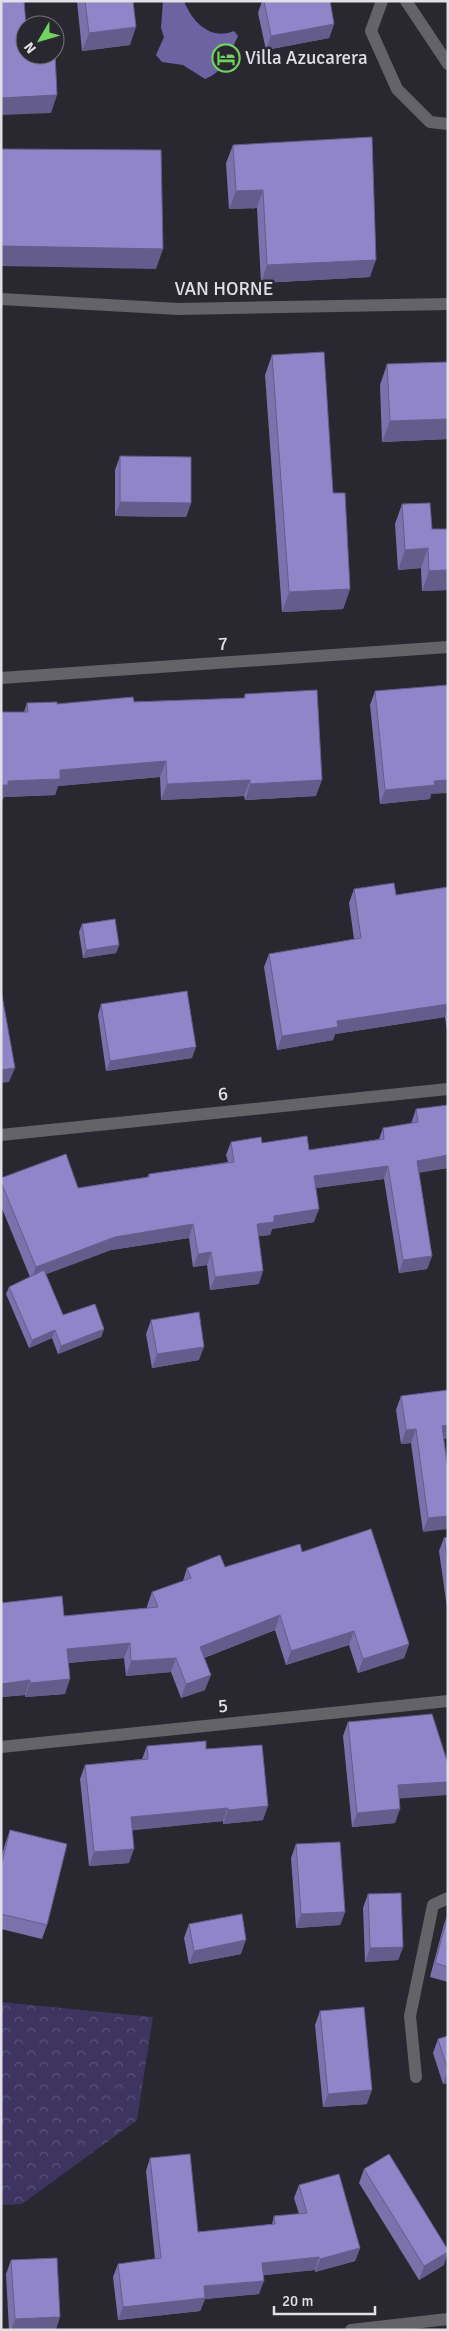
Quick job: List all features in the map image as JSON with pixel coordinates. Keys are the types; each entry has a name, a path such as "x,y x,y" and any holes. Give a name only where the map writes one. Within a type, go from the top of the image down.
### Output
{"street":[{"path":"382,1 371,30 397,89 430,122 448,124"},
{"path":"406,1 448,64"},
{"name":"VAN HORNE","path":"1,299 179,309 448,304"},
{"name":"7","path":"1,678 448,646"},
{"name":"6","path":"1,1135 448,1089"},
{"name":"5","path":"1,1747 448,1701"},
{"path":"416,2077 410,2016 433,1904 448,1898"},
{"path":"351,2330 448,2319"}],"green space":[{"path":"1,2002 153,2017 137,2120 22,2204 1,2205"}],"shaded area":[{"path":"163,1 184,1 192,16 203,28 218,33 234,31 238,36 229,56 212,76 205,79 183,65 162,62 156,55 164,37 161,28"}],"building":[{"path":"1,1 24,1 25,15 15,15 15,65 56,65 57,95 1,98"},
{"path":"85,1 133,1 136,27 89,33"},
{"path":"264,1 330,1 334,24 271,36"},
{"path":"372,137 376,260 267,265 263,190 236,191 233,145"},
{"path":"1,149 161,150 163,249 1,246"},
{"path":"324,352 333,493 345,493 350,589 289,592 272,355"},
{"path":"448,362 448,419 390,421 387,364"},
{"path":"120,456 191,457 191,503 120,502"},
{"path":"430,503 432,529 448,529 448,570 429,571 428,548 405,550 402,504"},
{"path":"448,685 448,780 434,781 435,785 385,790 375,691"},
{"path":"317,690 322,780 250,784 250,780 167,784 166,761 60,770 60,779 8,781 8,785 1,785 1,712 28,712 27,703 57,702 57,704 133,697 134,702 245,698 245,694"},
{"path":"394,883 396,895 448,887 448,1004 337,1021 338,1027 282,1036 269,954 361,938 354,889"},
{"path":"115,919 119,945 86,950 82,924"},
{"path":"1,990 15,1068 1,1070"},
{"path":"187,991 196,1047 110,1061 101,1004"},
{"path":"448,1105 448,1155 417,1161 432,1256 403,1260 388,1166 314,1176 319,1209 274,1216 274,1222 257,1224 263,1271 215,1277 211,1252 198,1254 193,1224 115,1237 36,1267 1,1182 1,1178 66,1154 78,1188 149,1177 149,1174 234,1162 231,1142 261,1137 262,1143 307,1136 309,1150 384,1139 383,1128 418,1122 416,1109"},
{"path":"44,1270 63,1315 95,1304 104,1329 61,1346 55,1330 32,1340 9,1287"},
{"path":"199,1312 204,1347 157,1354 151,1320"},
{"path":"448,1390 448,1425 442,1426 448,1471 448,1516 428,1518 416,1429 406,1430 401,1396"},
{"path":"371,1529 409,1644 363,1659 354,1631 291,1651 280,1615 200,1647 211,1675 186,1684 176,1658 131,1661 130,1643 67,1649 70,1679 30,1683 30,1680 1,1684 1,1603 62,1596 64,1616 158,1607 152,1592 191,1578 187,1568 220,1555 225,1567 300,1544 302,1552"},
{"path":"448,1537 448,1563 444,1538"},
{"path":"432,1714 448,1764 448,1782 398,1785 400,1809 357,1813 348,1722"},
{"path":"206,1741 206,1749 262,1745 268,1806 131,1817 134,1849 94,1852 85,1765 148,1759 147,1746"},
{"path":"10,1830 67,1844 47,1925 1,1914 1,1866"},
{"path":"340,1842 345,1912 301,1914 296,1844"},
{"path":"401,1893 403,1947 370,1948 368,1894"},
{"path":"242,1914 246,1940 194,1951 189,1924"},
{"path":"448,1915 448,1967 435,1963"},
{"path":"364,2007 372,2090 328,2094 320,2011"},
{"path":"448,2036 448,2070 438,2039"},
{"path":"190,2154 198,2232 275,2224 274,2216 307,2213 299,2185 339,2174 360,2248 320,2259 319,2257 262,2263 264,2281 204,2286 205,2298 123,2307 118,2264 161,2258 150,2158"},
{"path":"389,2154 448,2250 448,2252 424,2266 364,2169"},
{"path":"57,2258 60,2317 15,2319 11,2260"}],"place":[{"name":"Villa Azucarera","path":"226,58"}]}
